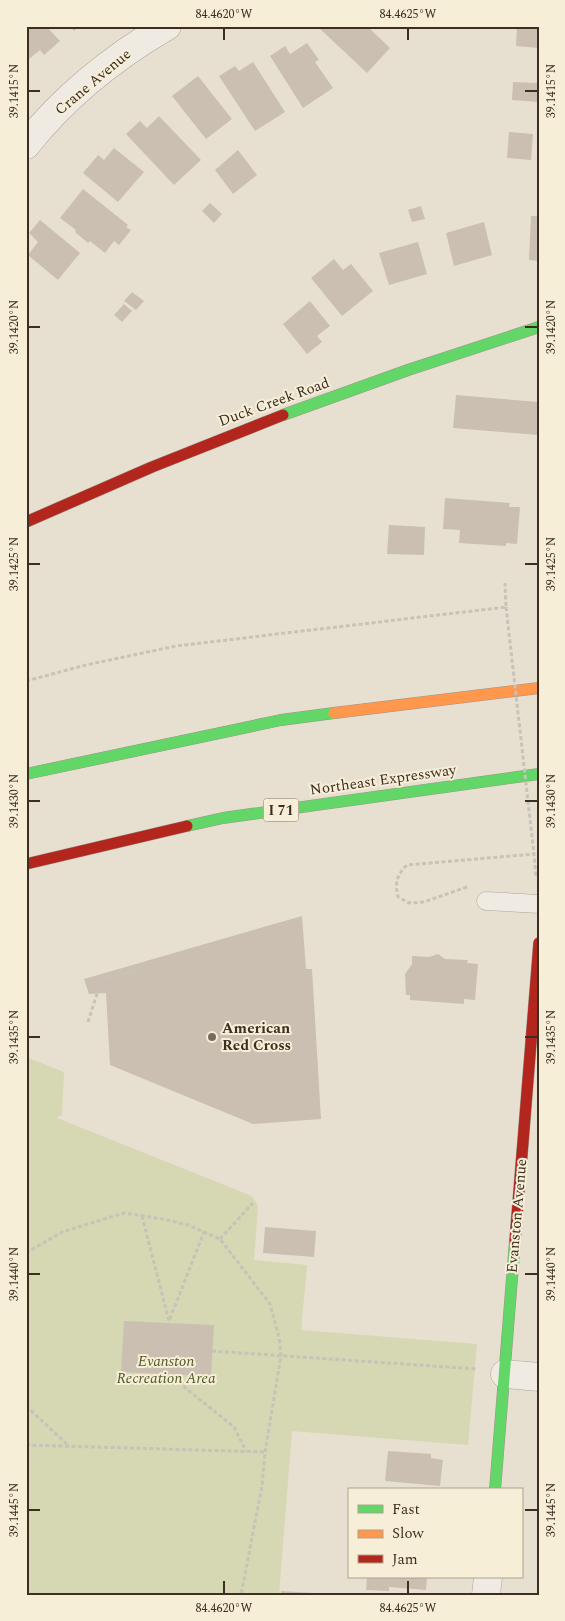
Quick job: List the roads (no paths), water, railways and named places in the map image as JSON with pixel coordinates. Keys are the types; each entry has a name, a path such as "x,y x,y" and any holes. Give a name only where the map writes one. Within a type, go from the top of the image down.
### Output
{"main road":[{"name":"Duck Creek Road","path":"26,522 90,492 210,442 445,356 539,327"},
{"path":"26,774 281,720 539,688"},
{"name":"Northeast Expressway","path":"26,864 224,818 539,774"},
{"name":"Evanston Avenue","path":"495,1488 539,943"}],"street":[{"name":"Crane Avenue","path":"26,145 43,124 81,88 123,55 167,26"},
{"path":"505,1372 539,1377"},
{"path":"486,1595 488,1578"}],"lane":[{"path":"486,901 539,904"}],"place":[{"name":"American Red Cross","path":"212,1037"}],"park label":[{"name":"Evanston Recreation Area","path":"166,1370"}]}
